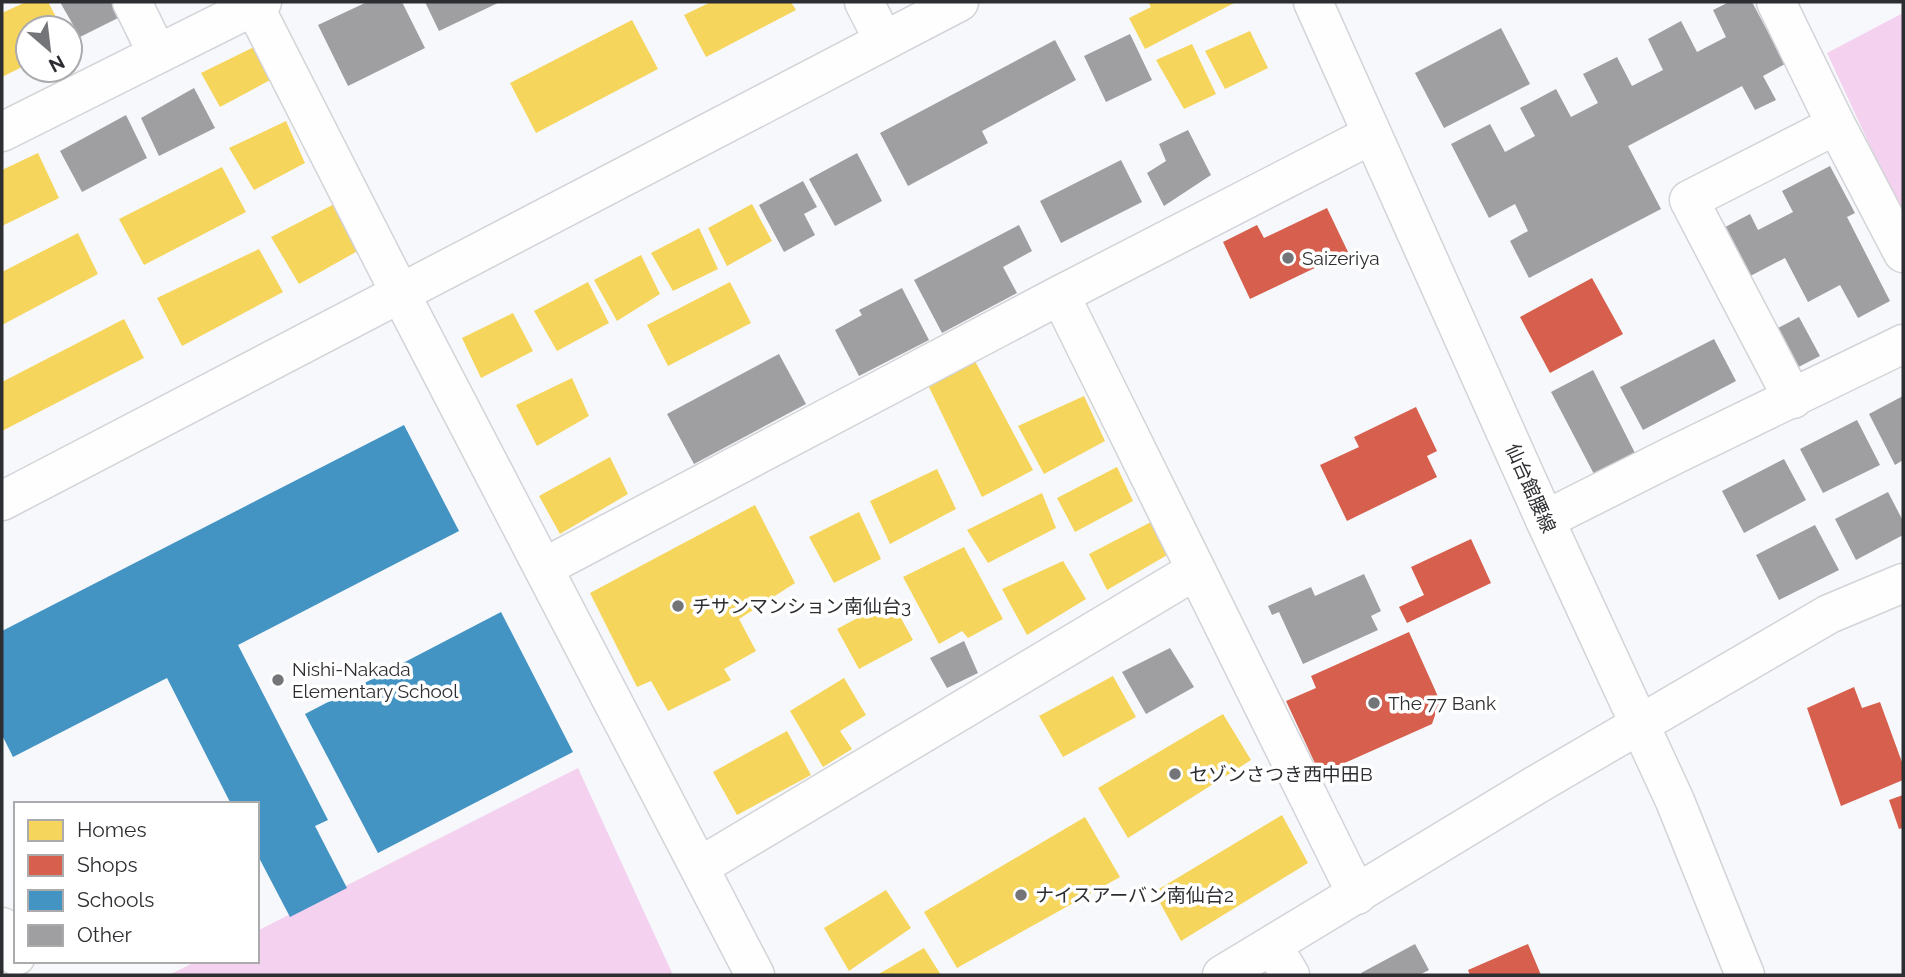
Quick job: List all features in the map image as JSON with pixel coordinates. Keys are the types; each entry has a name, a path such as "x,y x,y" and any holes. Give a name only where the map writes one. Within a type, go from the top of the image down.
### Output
{"street":[{"path":"132,2 157,53"},
{"path":"864,2 884,41"},
{"path":"2,501 959,2"},
{"name":"仙台館腰線","path":"1313,2 1545,520 1675,801 1745,975"},
{"path":"1776,2 1903,253"},
{"path":"2,132 258,4 400,293 754,975"},
{"path":"1793,399 1689,200 1836,125"},
{"path":"543,568 1060,295 1371,135"},
{"path":"1060,295 1357,895"},
{"path":"1545,520 1674,454 1903,344"},
{"path":"699,867 1196,570"},
{"path":"1222,975 1281,960 1357,895 1829,614 1903,583"},
{"path":"2,928 14,952"}],"shaded area":[{"path":"1903,13 1903,217 1827,53"},
{"path":"578,768 673,975 169,975 193,963 259,963 259,930"}],"building: Homes":[{"path":"26,2 48,2 54,14 14,14 14,71 2,77 2,13"},
{"path":"711,2 791,2 796,10 706,57 684,15"},
{"path":"1148,2 1236,2 1145,49 1129,18 1151,7"},
{"path":"632,20 658,69 536,133 510,83"},
{"path":"1250,31 1268,68 1225,89 1205,51"},
{"path":"1192,44 1216,94 1184,109 1156,60"},
{"path":"258,45 274,78 220,107 201,73"},
{"path":"286,121 305,163 254,190 229,148"},
{"path":"38,153 59,198 2,226 2,170"},
{"path":"222,167 246,212 144,265 119,219"},
{"path":"340,201 363,248 299,284 271,237"},
{"path":"752,204 772,241 727,266 708,228"},
{"path":"699,228 718,269 673,291 651,253"},
{"path":"78,233 98,274 2,325 2,272"},
{"path":"259,249 283,292 182,346 157,298"},
{"path":"641,255 660,294 617,321 594,280"},
{"path":"588,282 609,323 557,351 534,311"},
{"path":"730,282 751,323 668,366 647,325"},
{"path":"513,313 533,351 481,378 462,338"},
{"path":"124,319 144,358 2,431 2,382"},
{"path":"975,361 1033,470 982,497 928,385"},
{"path":"572,378 589,416 537,446 516,405"},
{"path":"1084,396 1105,441 1044,474 1018,426"},
{"path":"610,457 628,494 560,534 539,496"},
{"path":"1117,467 1133,501 1075,532 1057,498"},
{"path":"937,469 956,509 890,544 870,501"},
{"path":"1042,493 1056,528 988,563 967,530"},
{"name":"チサンマンション南仙台3","path":"755,505 795,583 739,619 756,651 724,669 731,680 668,711 651,681 637,687 590,593"},
{"path":"859,512 881,559 834,583 809,537"},
{"path":"1153,521 1169,554 1107,590 1089,554"},
{"path":"964,547 1003,619 968,638 962,631 939,644 903,577"},
{"path":"1063,561 1086,599 1027,635 1002,589"},
{"path":"891,600 913,640 859,669 837,629"},
{"path":"1113,676 1136,717 1063,757 1039,716"},
{"path":"844,678 866,715 840,731 852,749 823,767 790,711"},
{"name":"セゾンさつき西中田B","path":"1223,714 1251,760 1128,838 1098,788"},
{"path":"787,731 811,775 737,815 713,772"},
{"path":"1282,815 1308,863 1181,941 1154,892"},
{"name":"ナイスアーバン南仙台2","path":"1085,817 1120,877 957,968 924,912"},
{"path":"886,890 911,928 849,971 824,928"},
{"path":"924,948 941,975 877,975"}],"building: Shops":[{"path":"1327,208 1348,252 1250,299 1223,242 1257,225 1264,238"},
{"path":"1592,278 1623,334 1550,373 1520,317"},
{"path":"1416,407 1437,451 1427,456 1437,477 1347,521 1320,465 1359,447 1354,437"},
{"path":"1471,539 1491,583 1407,623 1399,607 1424,595 1411,567"},
{"path":"1409,632 1440,701 1432,724 1320,774 1286,701 1316,688 1311,676"},
{"path":"1854,687 1862,708 1880,702 1903,765 1903,780 1841,806 1807,708"},
{"path":"1903,795 1903,828 1899,829 1889,800"},
{"path":"1528,944 1541,975 1470,975 1468,970"}],"building: Schools":[{"path":"404,425 459,531 238,645 328,820 315,826 347,888 290,917 259,858 259,802 230,802 167,678 13,757 2,735 2,631"},
{"path":"501,612 573,752 378,853 305,714"}],"building: Other":[{"path":"60,2 122,2 128,13 84,35 84,14 67,14"},
{"path":"367,2 402,2 425,48 348,86 318,25"},
{"path":"425,2 500,2 439,31"},
{"path":"1729,2 1752,2 1785,64 1763,76 1776,100 1755,110 1742,86 1628,146 1661,209 1529,278 1510,241 1528,231 1515,204 1489,218 1451,144 1490,124 1505,152 1535,136 1520,108 1556,89 1571,117 1598,103 1583,74 1617,57 1632,86 1663,70 1648,39 1681,21 1697,52 1726,37 1713,10"},
{"path":"1501,28 1530,84 1444,128 1415,73"},
{"path":"1130,34 1152,80 1106,102 1084,56"},
{"path":"1055,40 1076,80 982,131 988,143 908,186 880,133"},
{"path":"194,88 215,128 159,156 141,118"},
{"path":"126,115 147,158 82,192 60,151"},
{"path":"1188,130 1211,175 1164,206 1147,173 1166,161 1159,144"},
{"path":"857,153 882,201 835,226 809,179"},
{"path":"1121,160 1142,202 1061,243 1040,201"},
{"path":"1830,166 1855,213 1847,217 1890,301 1858,318 1840,285 1808,302 1785,258 1735,284 1710,235 1750,214 1758,230 1793,212 1782,191"},
{"path":"803,181 817,207 804,214 815,235 784,252 759,205"},
{"path":"1019,225 1032,251 1003,267 1017,293 942,333 914,280"},
{"path":"902,288 929,340 859,376 835,330 862,315 859,310"},
{"path":"1799,317 1820,356 1777,378 1757,339"},
{"path":"1714,339 1736,381 1643,430 1620,387"},
{"path":"779,354 806,404 694,464 667,414"},
{"path":"1593,370 1636,455 1595,476 1551,392"},
{"path":"1903,396 1903,460 1895,465 1869,414"},
{"path":"1857,420 1880,465 1823,493 1800,449"},
{"path":"1784,459 1806,500 1744,533 1722,491"},
{"path":"1888,492 1903,521 1903,535 1856,560 1835,519"},
{"path":"1815,525 1839,570 1779,600 1756,555"},
{"path":"1364,574 1381,611 1371,616 1378,630 1303,664 1279,612 1272,615 1268,606 1311,587 1315,596"},
{"path":"964,641 978,673 947,688 930,658"},
{"path":"1170,648 1194,687 1146,714 1122,672"},
{"path":"1415,944 1429,970 1419,975 1361,973"}],"place":[{"name":"Saizeriya","path":"1288,258"},
{"name":"チサンマンション南仙台3","path":"678,606"},
{"name":"Nishi-Nakada Elementary School","path":"278,680"},
{"name":"The 77 Bank","path":"1374,703"},
{"name":"セゾンさつき西中田B","path":"1175,774"},
{"name":"ナイスアーバン南仙台2","path":"1021,895"}]}
